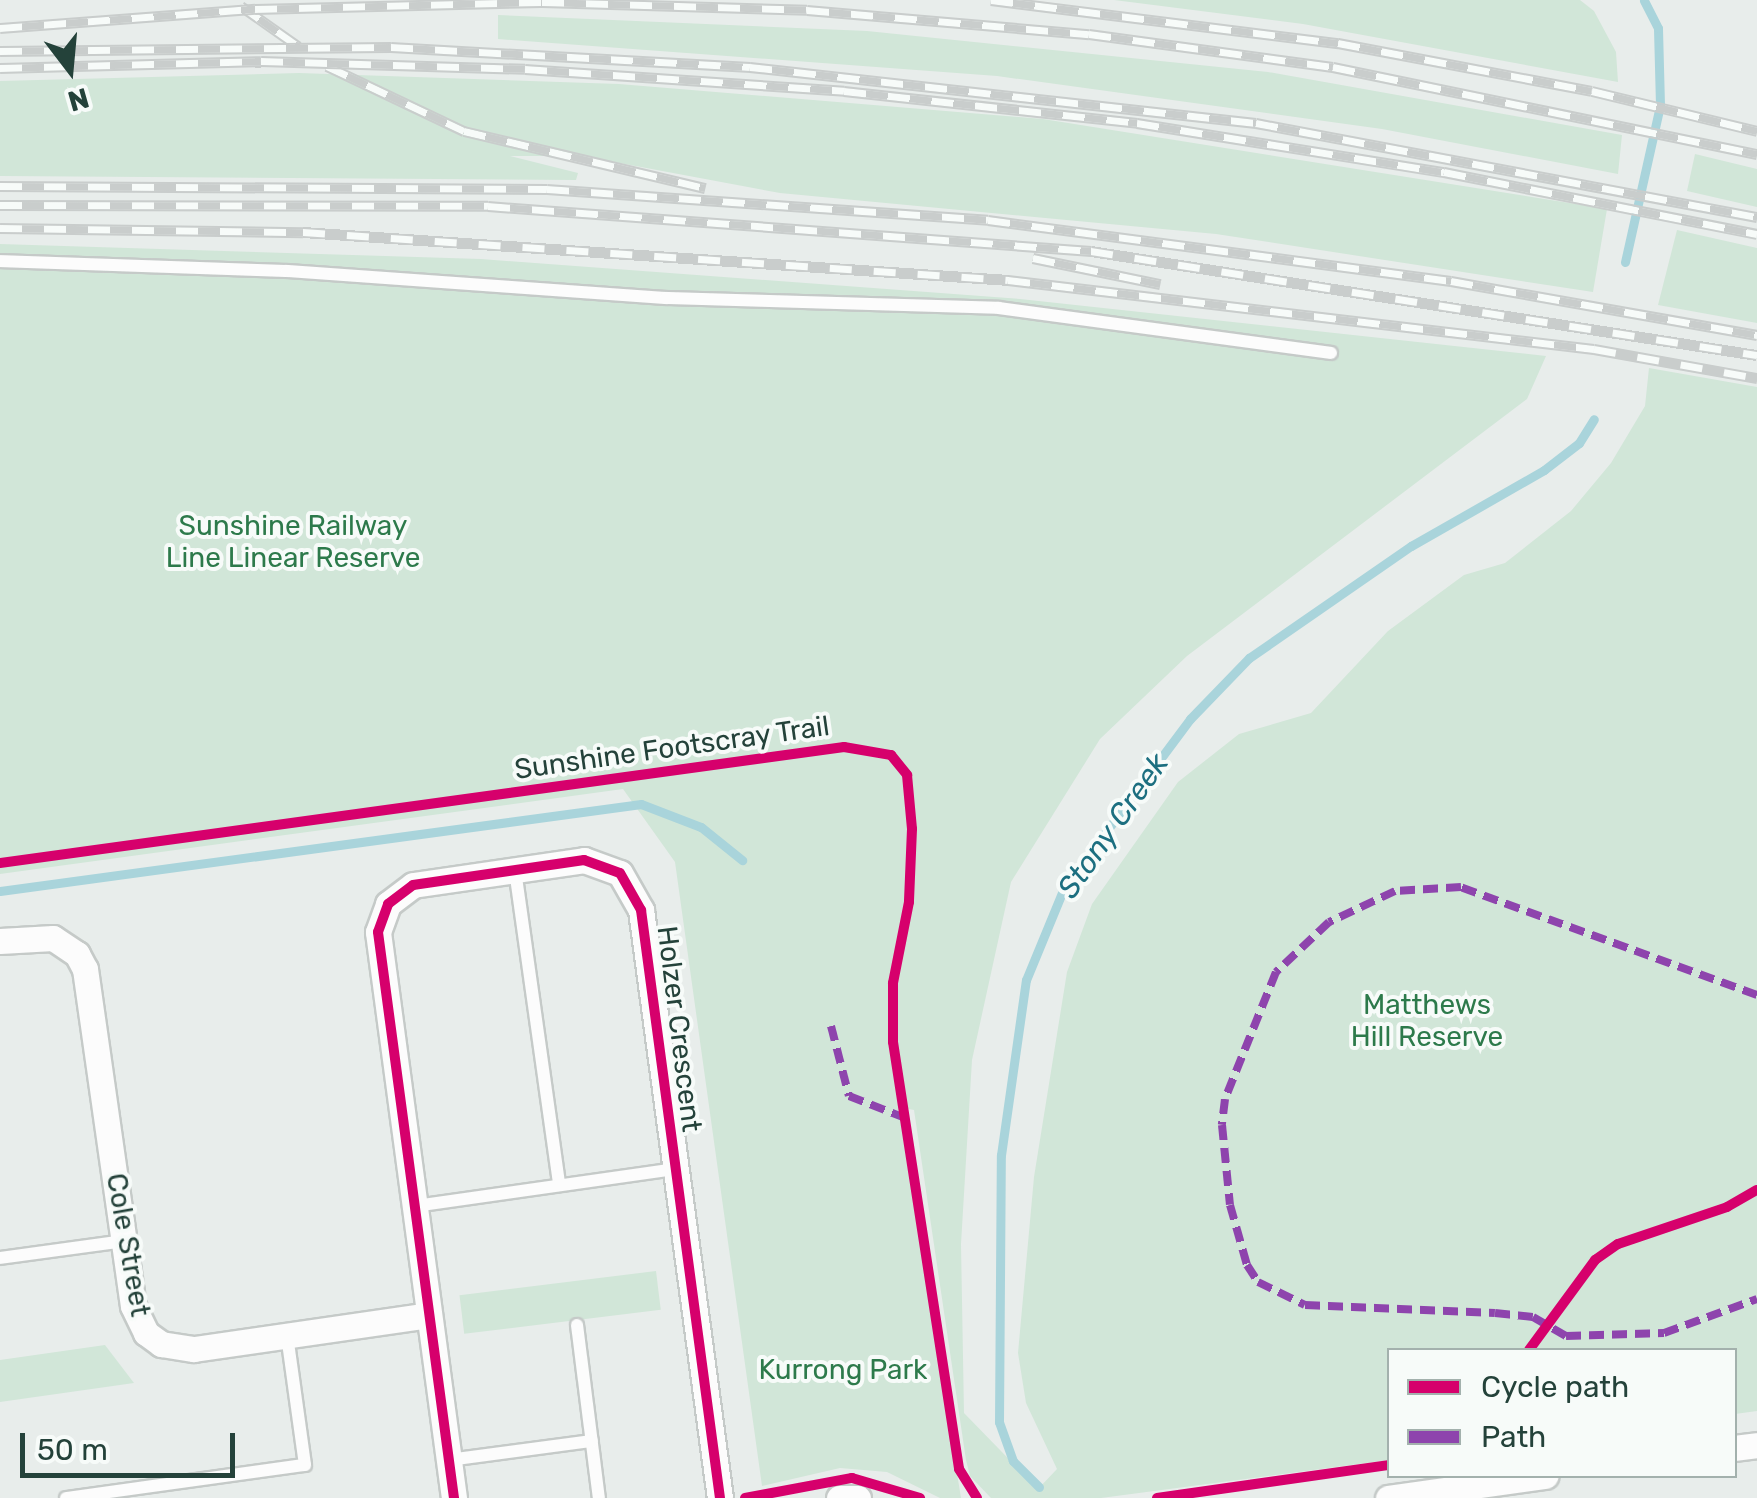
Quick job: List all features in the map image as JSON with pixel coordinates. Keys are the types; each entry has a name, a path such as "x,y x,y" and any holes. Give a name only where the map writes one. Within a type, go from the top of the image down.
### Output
{"street":[{"name":"Holzer Crescent","path":"454,1498 378,948 381,918 413,885 597,861 634,890 720,1498"},
{"name":"Cole Street","path":"0,940 53,938 76,954 85,970 137,1319 161,1344 194,1349 429,1316"},
{"path":"1388,1498 1531,1478"},
{"path":"839,1498 858,1498"}],"lane":[{"path":"0,261 306,272 666,298 998,308 1331,353"},
{"path":"515,870 559,1185"},
{"path":"414,1206 675,1169"},
{"path":"0,1258 124,1241"},
{"path":"577,1325 599,1498"},
{"path":"66,1498 305,1465 287,1336"},
{"path":"449,1460 592,1441"}],"green space":[{"path":"1114,0 1580,0 1594,11 1616,52 1618,82 1303,24"},
{"path":"498,15 867,31 1268,72 1622,135 1618,174 1382,129 997,76 498,39"},
{"path":"299,73 619,84 1043,119 1607,209 1593,292 1216,234 780,193 582,156 510,156 578,173 576,180 0,176 0,81"},
{"path":"1695,154 1757,169 1757,207 1687,191"},
{"path":"1677,230 1757,248 1757,323 1658,305"},
{"path":"0,244 481,259 1020,299 1546,356 1527,399 1187,656 1100,739 1011,882 972,1060 961,1244 964,1413 1038,1489 1057,1469 1026,1403 1018,1353 1034,1177 1067,972 1092,904 1178,782 1239,734 1311,713 1388,631 1464,575 1505,563 1571,511 1611,463 1645,406 1649,368 1757,387 1757,1411 1737,1414 1737,1348 1387,1348 1387,1460 1101,1498 991,1498 970,1476 966,1460 914,1110 898,1107 961,1498 940,1498 887,1472 840,1468 762,1486 675,862 623,789 0,874"},
{"path":"656,1271 661,1310 464,1334 459,1295"},
{"path":"105,1345 134,1383 0,1402 0,1360"}],"waterway":[{"name":"Stony Creek","path":"1625,262 1660,105 1658,28 1644,0"},
{"name":"Stony Creek","path":"1039,1487 1013,1461 999,1422 1001,1155 1026,980 1064,888 1190,719 1249,658 1411,546 1544,470 1579,443 1594,419"},
{"path":"0,891 641,804 701,827 742,860"}],"railway":[{"path":"991,0 1338,43 1592,91 1757,131"},
{"path":"0,28 255,9 542,2 807,10 1089,34 1333,67 1757,154"},
{"path":"241,6 298,46"},
{"path":"0,51 391,47 750,67 1256,123 1757,217"},
{"path":"0,68 261,61 525,69 844,91 1137,123 1444,172 1757,234"},
{"path":"327,66 464,131 705,188"},
{"path":"0,186 547,189 988,220 1451,281 1757,335"},
{"path":"0,205 488,206 1091,251 1757,355"},
{"path":"0,228 303,232 1008,280 1594,349 1757,378"},
{"path":"1033,258 1160,284"}],"marked path":[{"path":"1757,995 1461,887 1395,891 1329,922 1276,972 1225,1099 1222,1125 1230,1205 1247,1265 1258,1282 1305,1305 1533,1317 1566,1336 1664,1333 1757,1299"},
{"path":"831,1026 849,1096 905,1118"}],"cycle path":[{"name":"Sunshine Footscray Trail","path":"0,863 844,747 891,755 907,775 912,829 909,902 893,983 893,1042 959,1469 977,1498"},
{"path":"454,1498 378,932 388,904 413,885 584,860 620,873 641,910 720,1498"},
{"path":"1530,1348 1595,1260 1618,1244 1727,1207 1757,1190"},
{"path":"1157,1498 1387,1465"},
{"path":"745,1498 852,1478 920,1498"}],"park label":[{"name":"Sunshine Railway Line Linear Reserve","path":"293,542"},
{"name":"Matthews Hill Reserve","path":"1427,1021"},
{"name":"Kurrong Park","path":"843,1370"}]}
